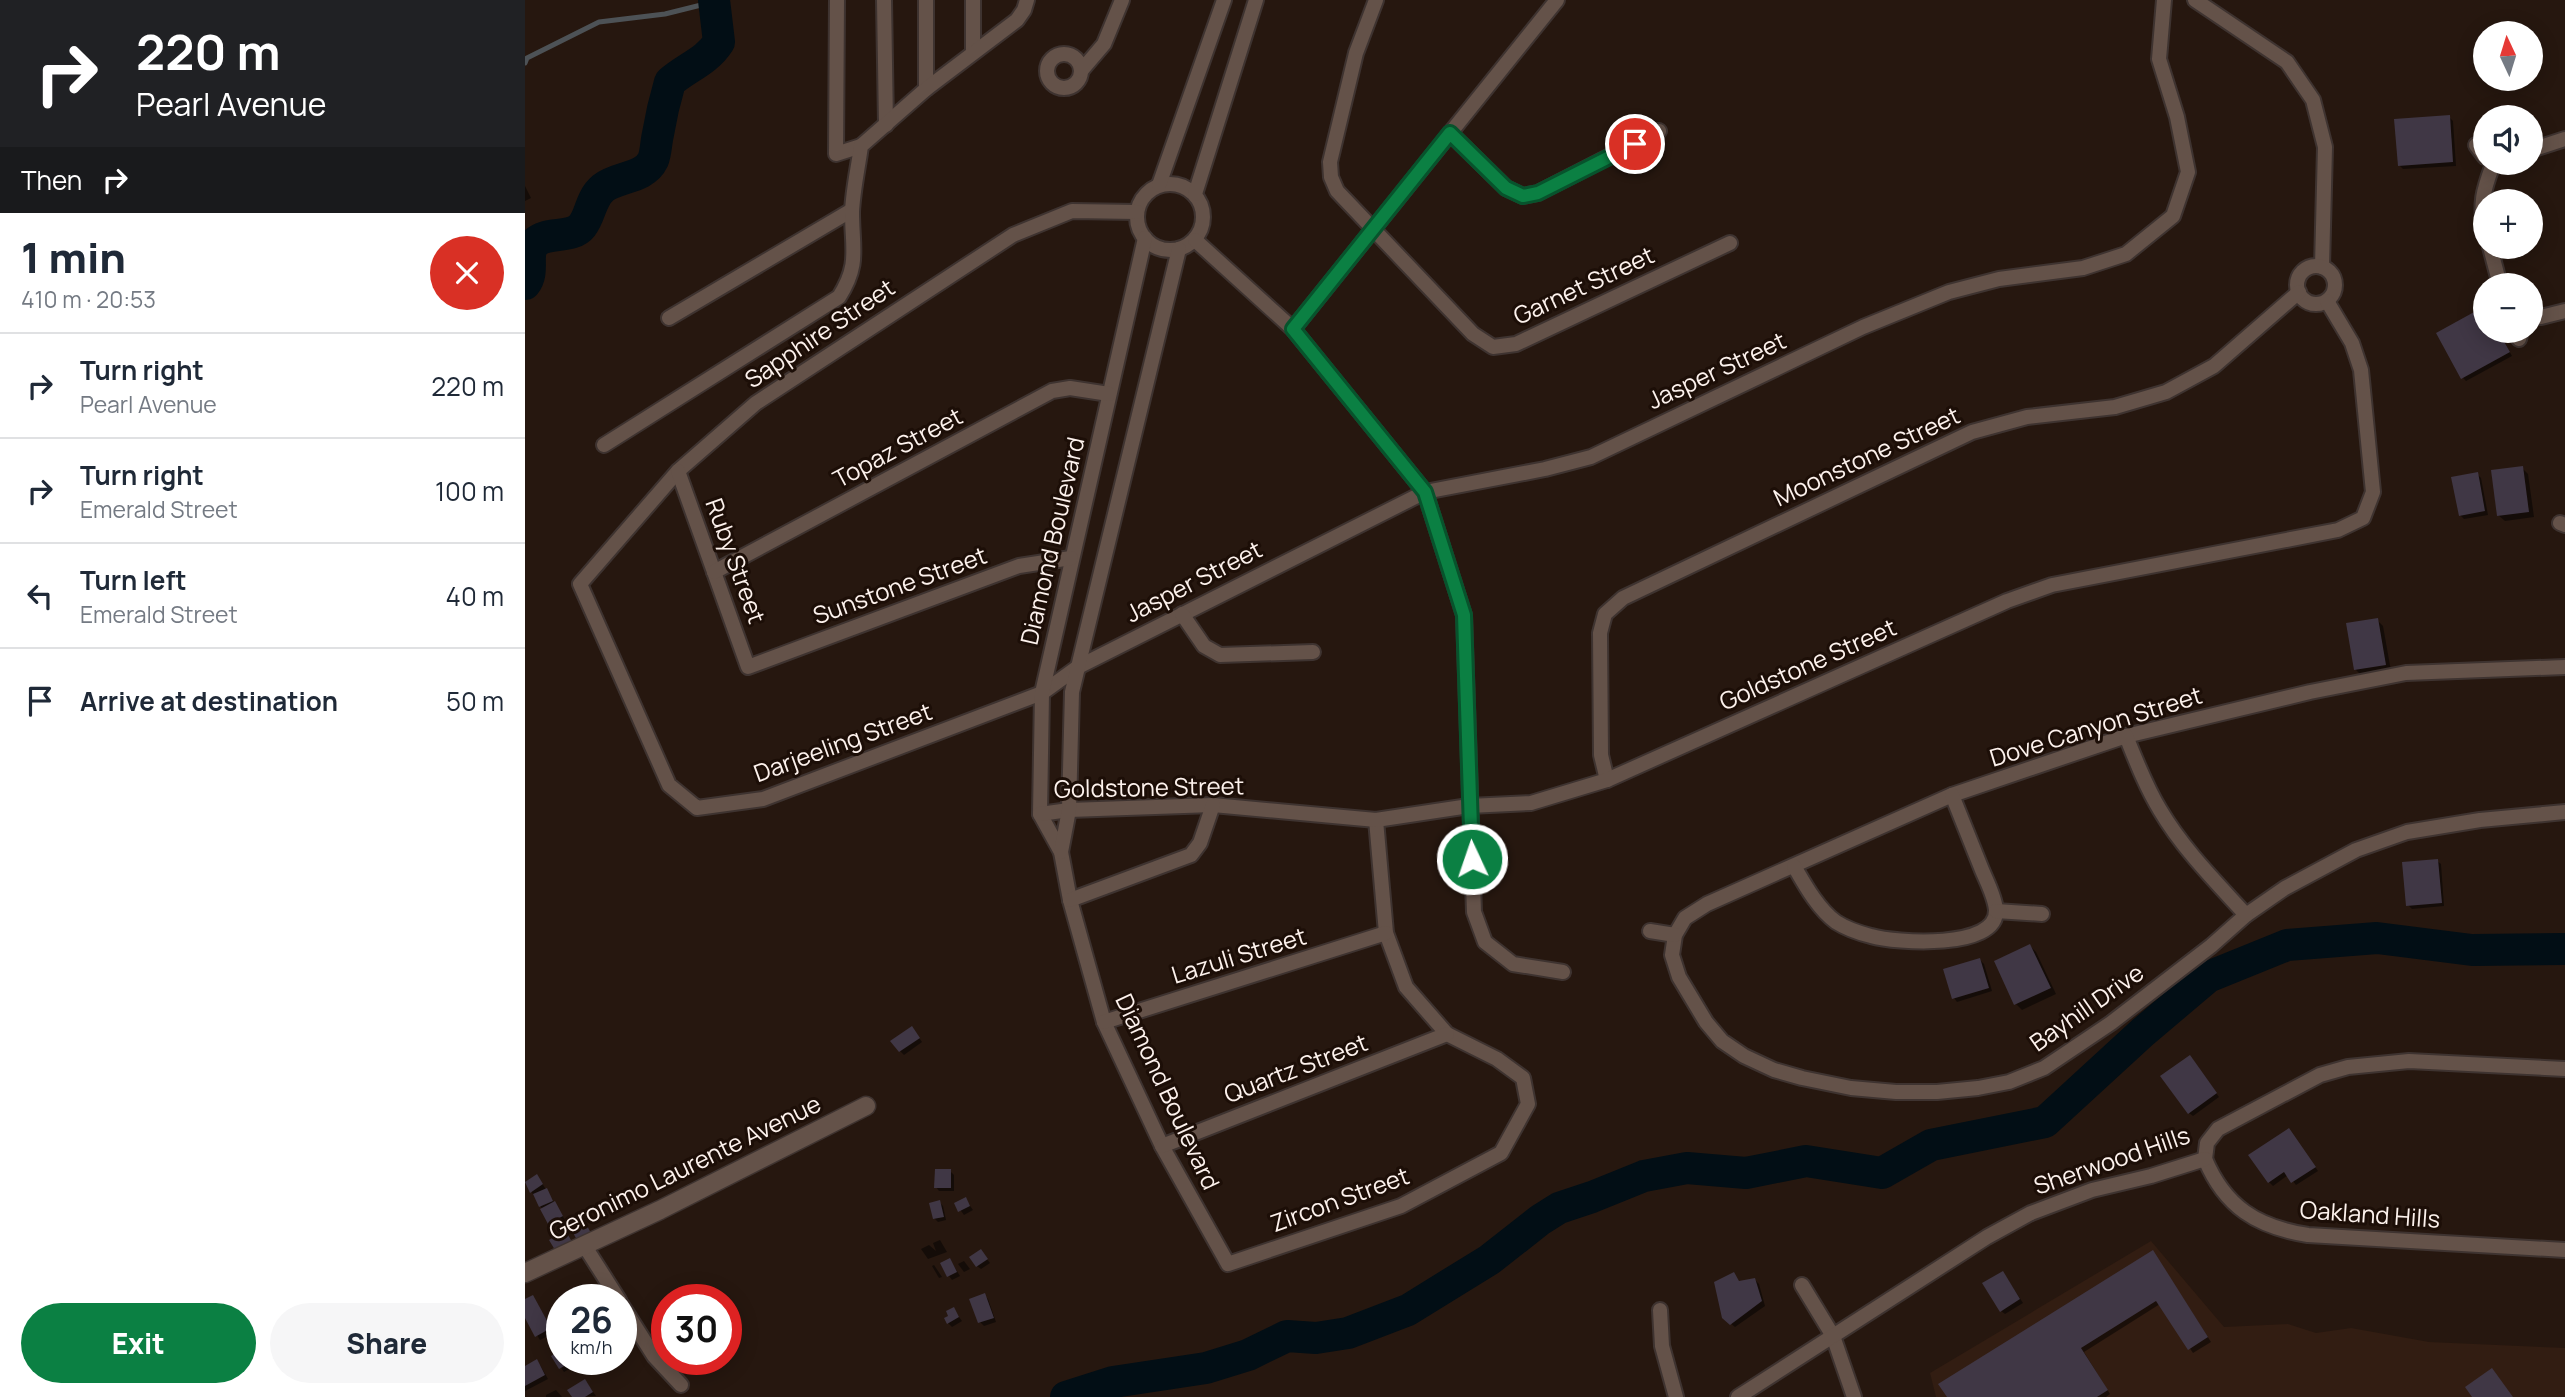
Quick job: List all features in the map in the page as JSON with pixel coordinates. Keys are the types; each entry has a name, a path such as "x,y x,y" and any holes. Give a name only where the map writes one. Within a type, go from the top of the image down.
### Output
{"street":[{"path":"837,0 836,154 861,146 973,51 1017,20 1027,0"},
{"path":"884,0 886,125"},
{"path":"926,0 926,89"},
{"path":"973,0 973,51"},
{"path":"1081,71 1104,44 1122,0"},
{"path":"1160,185 1224,0"},
{"path":"1195,194 1256,0"},
{"name":"Garnet Street","path":"1376,0 1356,53 1330,162 1331,177 1337,191 1473,334 1493,346 1516,344 1730,243"},
{"path":"1293,329 1556,0"},
{"name":"Jasper Street","path":"1078,667 1425,492 1545,469 1591,457 1863,327 1949,292 2000,279 2083,268 2126,254 2173,216 2188,172 2177,117 2159,59 2164,0"},
{"path":"2195,0 2287,62 2313,100 2325,147 2322,268"},
{"path":"1450,133 1506,188 1523,196 1538,193 1659,131"},
{"path":"2543,146 2565,139"},
{"path":"604,445 839,298 849,280 854,261 852,210 861,146"},
{"path":"1177,184 1195,194 1204,212 1204,222 1195,240 1179,249 1160,249 1145,238 1137,221 1137,212 1145,196 1160,185 1177,184"},
{"path":"669,318 852,210"},
{"name":"Sapphire Street","path":"580,584 678,471 756,403 1013,235 1072,211 1137,212"},
{"name":"Diamond Boulevard","path":"1145,238 1042,693 1040,814 1061,852 1070,900 1104,1021 1162,1146 1228,1265"},
{"path":"1195,240 1293,329 1425,492 1464,615 1474,912 1485,942 1513,964 1563,972"},
{"name":"Diamond Boulevard","path":"1061,852 1069,810 1072,692 1179,249"},
{"path":"2314,267 2322,268 2334,278 2333,295 2319,304 2311,303 2298,292 2300,276 2314,267"},
{"name":"Moonstone Street","path":"1607,780 1601,755 1600,633 1605,614 1623,598 1972,432 2027,417 2115,407 2166,392 2214,366 2298,292"},
{"name":"Goldstone Street","path":"1040,814 1069,810 1213,805 1376,820 1469,806 1531,803 1607,780 2007,601 2052,585 2338,530 2363,518 2374,492 2361,370 2352,343 2327,301"},
{"path":"2543,316 2565,311"},
{"name":"Topaz Street","path":"714,572 1052,391 1070,388 1109,394"},
{"name":"Ruby Street","path":"678,471 748,667"},
{"name":"Sunstone Street","path":"748,667 1019,566 1072,558"},
{"name":"Darjeeling Street","path":"580,584 669,785 698,808 763,799 1042,693 1078,667"},
{"path":"1182,614 1204,646 1220,655 1313,652"},
{"name":"Dove Canyon Street","path":"1675,935 1685,918 1707,904 1952,795 2126,736 2310,692 2406,673 2565,667"},
{"path":"2126,736 2146,785 2176,834 2246,915"},
{"path":"1794,866 1807,888 1834,921 1853,931 1873,937 1925,941 1968,937 1983,932 1994,922 1996,911 1952,795"},
{"path":"1070,900 1191,855 1200,843 1213,805"},
{"name":"Bayhill Drive","path":"1675,935 1672,955 1678,977 1706,1022 1722,1041 1744,1056 1774,1070 1824,1084 1896,1092 1978,1088 2009,1082 2044,1069 2111,1023 2211,946 2246,915 2285,888 2356,850 2407,832 2480,820 2565,812"},
{"path":"1376,820 1386,933 1405,987 1447,1034"},
{"path":"1996,911 2042,914"},
{"path":"1650,932 1675,935"},
{"name":"Lazuli Street","path":"1104,1021 1386,933"},
{"name":"Quartz Street","path":"1162,1146 1447,1034"},
{"name":"Zircon Street","path":"1228,1265 1401,1206 1501,1153 1528,1104 1523,1077 1497,1059 1447,1034"},
{"name":"Sherwood Hills","path":"1738,1397 1987,1237 2031,1213 2092,1190 2151,1176 2205,1159 2207,1143 2218,1129 2320,1075 2348,1066 2409,1061 2565,1069"},
{"name":"Geronimo Laurente Avenue","path":"525,1273 660,1210 866,1106"},
{"name":"Oakland Hills","path":"2205,1159 2213,1178 2235,1205 2258,1222 2282,1231 2308,1235 2565,1250"},
{"path":"585,1245 609,1284"},
{"path":"1802,1285 1833,1336 1854,1397"},
{"path":"1660,1310 1662,1346 1676,1397"},
{"path":"637,1329 654,1356 681,1385"}],"shaded area":[{"path":"2151,1241 2224,1327 2288,1324 2316,1333 2351,1328 2429,1342 2565,1348 2565,1397 1936,1397 1930,1373"}],"building":[{"path":"2450,115 2453,162 2398,166 2394,119"},
{"path":"2473,313 2473,343 2505,343 2510,352 2461,379 2436,333"},
{"path":"2523,466 2529,512 2497,516 2491,470"},
{"path":"2478,472 2485,511 2459,516 2451,477"},
{"path":"2378,618 2386,665 2354,670 2346,623"},
{"path":"2438,859 2442,903 2406,906 2402,862"},
{"path":"2030,944 2051,988 2014,1005 1994,961"},
{"path":"1980,958 1989,988 1952,999 1943,969"},
{"path":"912,1026 920,1038 899,1052 890,1041"},
{"path":"2190,1055 2217,1093 2188,1114 2160,1076"},
{"path":"2289,1128 2316,1167 2291,1183 2284,1172 2268,1183 2248,1155"},
{"path":"935,1169 951,1169 951,1188 934,1188"},
{"path":"537,1174 543,1184 530,1193 525,1182"},
{"path":"547,1188 553,1201 539,1207 533,1194"},
{"path":"966,1197 970,1206 958,1212 954,1203"},
{"path":"940,1200 944,1217 933,1219 929,1203"},
{"path":"555,1201 563,1216 548,1224 540,1209"},
{"path":"584,1220 592,1235 578,1242 570,1227"},
{"path":"565,1230 574,1245 558,1255 549,1240"},
{"path":"981,1249 988,1259 976,1267 969,1257"},
{"path":"2153,1250 2208,1337 2188,1350 2156,1301 2081,1348 2108,1390 2097,1397 1947,1397 1938,1384"},
{"path":"950,1258 957,1272 947,1277 940,1263"},
{"path":"2003,1271 2020,1299 2000,1312 1982,1283"},
{"path":"1734,1272 1739,1281 1755,1278 1762,1301 1730,1325 1722,1318 1714,1282"},
{"path":"985,1293 994,1318 978,1323 969,1299"},
{"path":"533,1295 546,1319 546,1331 535,1337 525,1318 525,1299"},
{"path":"954,1307 959,1317 947,1324 944,1318 948,1316 946,1311"},
{"path":"537,1359 545,1375 525,1386 525,1366"},
{"path":"2492,1368 2513,1397 2472,1397 2465,1387"},
{"path":"585,1379 593,1392 585,1397 572,1397 567,1390"}],"waterway":[{"path":"525,284 534,244 545,237 577,230 585,222 595,197 603,188 644,171 653,160 670,82 702,59 719,42 714,0"},
{"path":"525,63 527,58 599,22 665,14 713,2"},
{"path":"1066,1397 1113,1382 1206,1368 1248,1355 1287,1336 1316,1338 1348,1333 1408,1310 1489,1260 1559,1208 1644,1176 1687,1168 1746,1173 1806,1161 1882,1173 1931,1145 2045,1122 2143,1032 2208,977 2287,945 2377,938 2472,950 2565,949"}],"route":[{"path":"1472,859 1464,615 1425,492 1293,329 1450,133 1506,188 1523,196 1538,193 1635,144"}]}
